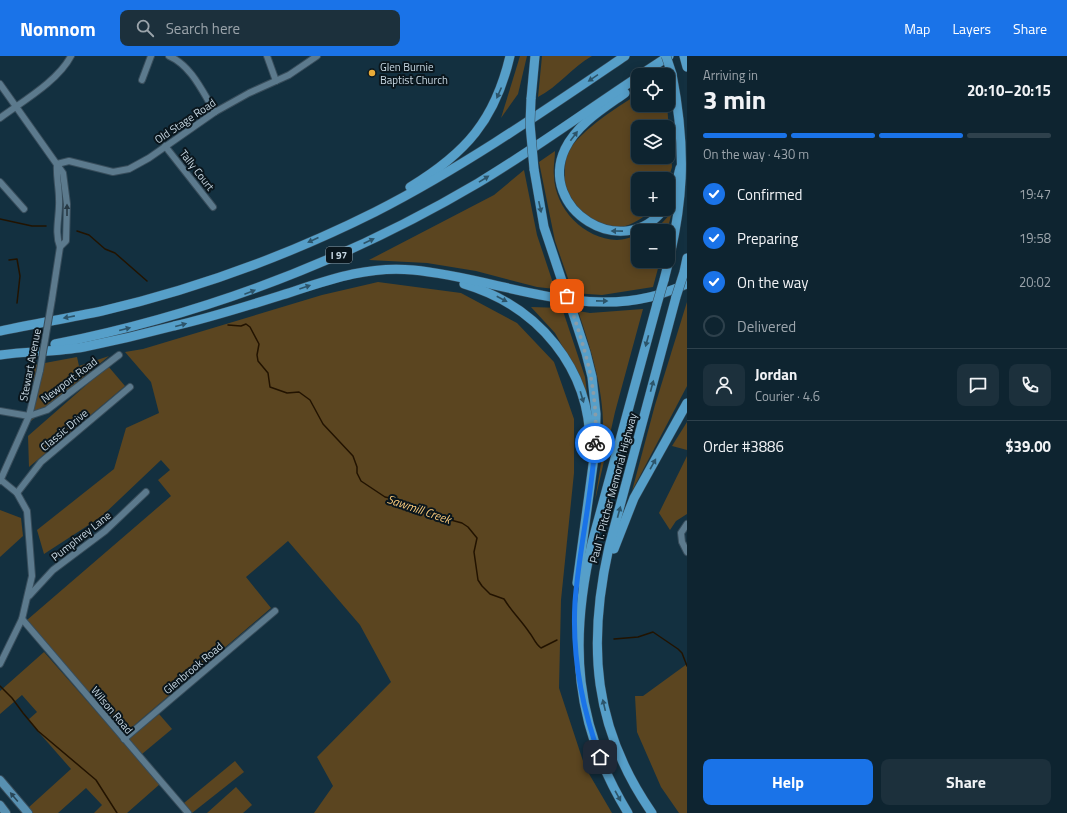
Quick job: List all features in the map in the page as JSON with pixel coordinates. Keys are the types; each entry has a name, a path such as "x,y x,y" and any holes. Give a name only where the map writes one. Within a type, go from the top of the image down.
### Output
{"highway":[{"path":"349,224 443,166 466,144 484,121 500,91 510,56"},
{"path":"535,56 531,99 531,136 534,169 544,227 586,354 595,396 596,438 575,602 574,633 579,672"},
{"name":"I 97","path":"650,68 667,56"},
{"name":"Paul T. Pitcher Memorial Highway","path":"628,813 604,769 588,721 579,672 578,632 585,576 676,234 682,198 684,152 680,107 667,56"},
{"path":"659,68 675,56"},
{"name":"I 97","path":"0,331 102,311 202,282 268,258 349,224 406,196 467,161 622,58"},
{"name":"I 97","path":"2,355 106,334 172,317 243,294 313,267 384,234 478,183 631,81"},
{"path":"631,88 591,118 572,138 562,158 560,179 565,195 574,210 593,225 616,231 636,229 656,216"},
{"path":"675,188 680,167 680,107"},
{"name":"Paul T. Pitcher Memorial Highway","path":"652,813 633,783 615,743 601,693 596,651 597,629 609,547 687,258"},
{"path":"412,270 484,290 505,300 532,319 557,346 574,375 585,407 590,441 589,496"},
{"path":"2,355 83,347 214,316 339,276 362,272 412,270 449,275 556,297 586,301 609,301 650,297 687,284"},
{"path":"602,591 625,519 643,482 687,404"}],"main road":[{"path":"0,780 28,813"},
{"path":"0,805 6,813"}],"street":[{"path":"0,118 59,72 71,56"},
{"path":"142,80 152,56"},
{"path":"169,56 176,59 192,75 215,112"},
{"path":"267,56 276,81"},
{"name":"Old Stage Road","path":"57,164 69,161 105,171 121,172 149,158 215,112 298,70 317,56"},
{"name":"Stewart Avenue","path":"0,84 63,173 67,204 66,241 60,247 40,370 29,416 0,481"},
{"name":"Tally Court","path":"166,146 213,207"},
{"path":"0,182 24,209"},
{"name":"Newport Road","path":"29,416 47,410 78,388 118,355"},
{"name":"Classic Drive","path":"17,493 41,462 130,387"},
{"path":"0,411 29,416"},
{"path":"0,481 17,493 24,504 28,518 32,559 32,576 29,596 22,619 0,664"},
{"name":"Pumphrey Lane","path":"29,596 53,570 105,531 146,492"},
{"path":"687,524 681,533 682,542 687,552"},
{"name":"Glenbrook Road","path":"124,739 275,611"},
{"name":"Wilson Road","path":"22,619 188,813"}],"shaded area":[{"path":"520,56 527,56 518,94 501,118"},
{"path":"542,56 592,56 552,88 538,97"},
{"path":"631,99 631,112 668,112 668,120 631,120 631,164 672,164 672,167 670,172 631,172 631,216 644,216 634,223 621,227 611,227 593,220 578,208 568,192 565,183 565,161 569,150 583,134 601,119"},
{"path":"555,151 554,173 556,188 560,200 566,210 583,228 593,234 617,240 631,237 631,268 658,268 653,287 602,295 573,293 555,241 539,162"},
{"path":"524,170 537,235 555,289 537,287 476,271 427,263 369,260 494,195"},
{"path":"668,216 671,216 669,224 661,224"},
{"path":"378,282 461,293 517,323 554,362 574,419 574,473 561,600 559,688 585,767 612,813 314,813 333,786 317,757 391,682 360,625 288,541 246,577 271,608 124,734 27,620 171,496 158,480 170,470 161,460 101,517 44,554 37,530 114,469 126,428 159,413 151,382 125,352 143,349 322,295"},
{"path":"687,302 687,386 632,491 655,405"},
{"path":"531,307 562,308 585,377 588,401 580,378 555,333"},
{"path":"643,309 615,412 595,501 603,445 602,405 593,358 578,311 590,313"},
{"path":"109,356 31,421 34,365 77,357 79,366"},
{"path":"108,366 125,386 29,467 28,436"},
{"path":"687,422 687,450 672,446"},
{"path":"687,456 687,514 676,521 670,530 659,513"},
{"path":"0,510 21,518 23,536 0,557"},
{"path":"44,652 160,784 127,813 94,813 102,805 86,788 58,813 33,813 28,808 71,769 28,720 37,712 22,695 0,714 0,691"},
{"path":"687,664 687,813 679,813 661,787 637,732 635,696 643,696"},
{"path":"159,714 172,729 142,754 129,739"},
{"path":"235,761 244,772 192,813 184,803"},
{"path":"236,787 252,805 243,813 207,813"}],"waterway":[{"name":"Sawmill Creek","path":"0,219 32,226 46,226"},
{"name":"Sawmill Creek","path":"77,231 89,235 105,249 115,253 147,281"},
{"path":"9,260 17,259 20,276 17,303"},
{"name":"Sawmill Creek","path":"228,325 241,326 246,324 250,327 259,344 257,355 258,361 268,373 270,387 287,393 299,392 310,400 323,424 353,456 357,467 357,473 361,481 385,497 400,500 415,509 426,510 441,515 447,519 462,523 468,527 477,538 474,552 478,580 482,586 490,594 504,599 537,645 541,648 557,640"},
{"name":"Sawmill Creek","path":"614,639 638,637 653,632 678,649 682,653 687,666"},
{"path":"0,686 12,698 38,731 96,780 117,813"}],"way so far":[{"path":"567,296 581,336 592,377 596,414 595,443"}],"place":[{"name":"Glen Burnie Baptist Church","path":"372,73"}],"route":[{"path":"595,443 575,602 574,633 583,698 588,721 600,757"}]}
